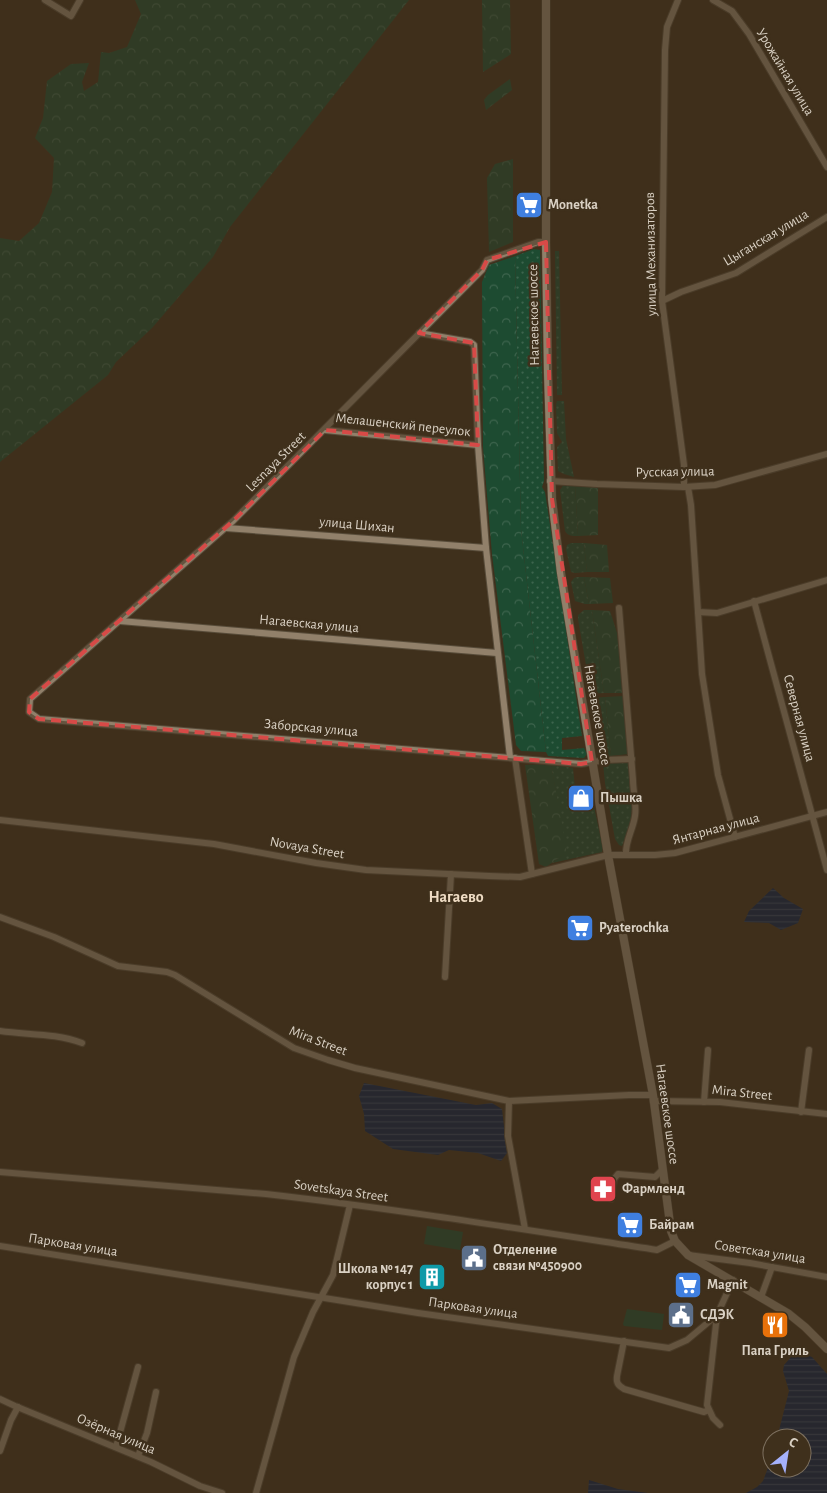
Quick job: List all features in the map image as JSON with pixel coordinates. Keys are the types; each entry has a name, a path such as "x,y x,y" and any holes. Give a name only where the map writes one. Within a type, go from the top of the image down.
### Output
{"street":[{"path":"45,0 71,16 80,0"},
{"name":"Нагаевское шоссе","path":"546,0 546,242 550,481 561,573 592,762 653,1098 670,1231 675,1241 688,1255 789,1314 827,1348"},
{"name":"улица Механизаторов","path":"678,0 667,27 665,50 662,301 686,487 691,505 702,674 718,775 735,837"},
{"name":"Урожайная улица","path":"713,0 732,11 749,34 827,167"},
{"name":"Цыганская улица","path":"662,301 681,292 736,273 827,217"},
{"name":"Lesnaya Street","path":"29,712 30,699 226,528 482,270 487,260 538,242 546,242"},
{"path":"419,332 470,342 474,345 478,445 497,653 532,874"},
{"name":"Мелашенский переулок","path":"325,430 478,445"},
{"name":"Русская улица","path":"550,481 686,487 715,485 827,454"},
{"name":"улица Шихан","path":"226,528 486,548"},
{"path":"698,612 717,613 827,580"},
{"name":"Северная улица","path":"754,602 827,870"},
{"path":"619,608 635,816 625,846 626,855"},
{"name":"Нагаевская улица","path":"120,621 497,653"},
{"name":"Заборская улица","path":"29,712 39,719 581,764 632,759"},
{"name":"Янтарная улица","path":"608,855 675,853 827,812"},
{"name":"Novaya Street","path":"0,820 214,844 358,869 520,877 608,855"},
{"path":"445,977 451,874"},
{"name":"Mira Street","path":"0,917 54,937 118,966 167,972 175,975 294,1048 355,1068 509,1101 629,1095 720,1102 827,1114"},
{"path":"0,1030 70,1038 82,1042"},
{"path":"704,1102 708,1050"},
{"path":"801,1112 809,1050"},
{"path":"509,1101 508,1136 525,1229"},
{"path":"610,1199 614,1179 618,1174 654,1177 662,1170"},
{"name":"Sovetskaya Street","path":"0,1172 266,1194 525,1229 657,1250 675,1241"},
{"path":"256,1493 294,1357 301,1338 333,1275 350,1205"},
{"name":"Парковая улица","path":"0,1246 418,1313 669,1348 687,1340 716,1315 733,1280"},
{"name":"Советская улица","path":"688,1255 772,1266 827,1277"},
{"path":"761,1297 772,1266"},
{"path":"716,1315 707,1405 713,1418 720,1424"},
{"path":"624,1341 616,1381 618,1386 704,1412 710,1410"},
{"path":"116,1447 138,1367"},
{"path":"138,1456 147,1433 156,1392"},
{"name":"Озёрная улица","path":"0,1398 138,1456 200,1486 222,1493"},
{"path":"0,1451 11,1420 18,1407"}],"highlighted area":[{"path":"546,242 552,499 592,762 581,764 39,719 29,712 30,699 233,521 325,430 478,445 474,343 419,333 482,270 487,260"}],"green space":[{"path":"135,0 409,0 230,227 213,257 152,328 116,362 108,375 0,462 0,238 19,241 39,223 52,192 54,158 35,138 43,118 47,81 71,64 89,63 82,82 84,91 98,82 101,52 109,53 127,47 141,14"},
{"path":"482,0 510,0 511,54 483,72"},
{"path":"510,79 512,90 486,110 484,100"},
{"path":"513,159 513,242 489,252 487,178 495,164"},
{"path":"534,249 540,250 544,481 542,487 545,492 582,736 562,738 562,750 584,748 587,754 584,758 548,756 546,752 521,529 515,256"},
{"path":"555,251 559,251 562,395 557,395"},
{"path":"515,256 521,529 546,752 521,751 516,745 492,554 483,447 482,282 489,265"},
{"path":"557,401 564,401 566,439 574,477 558,471 557,447 562,442 557,433"},
{"path":"564,484 575,485 578,536 567,534 565,531 560,490"},
{"path":"575,485 598,487 598,535 578,536"},
{"path":"571,543 584,543 587,572 571,572 566,549 567,545"},
{"path":"584,543 607,545 609,572 587,572"},
{"path":"577,577 584,577 589,604 575,601 571,582"},
{"path":"584,577 610,578 613,603 589,604"},
{"path":"584,610 592,610 604,693 591,694 578,619 578,615"},
{"path":"592,610 610,611 617,633 624,693 604,693"},
{"path":"624,696 628,754 611,756 605,697"},
{"path":"605,697 611,756 605,756 601,753 592,702 593,698"},
{"path":"629,761 632,814 622,846 615,839 603,763"},
{"path":"551,764 573,768 575,788 572,790 580,807 589,804 594,807 603,848 602,852 552,863 566,852"},
{"path":"551,764 567,852 546,867 539,864 525,765"},
{"path":"427,1226 463,1232 460,1250 424,1244"},
{"path":"627,1309 664,1314 662,1330 624,1326"}],"water":[{"path":"773,888 784,898 803,909 798,923 781,930 769,923 744,922 749,911"},
{"path":"364,1083 476,1105 492,1103 502,1109 507,1153 501,1161 478,1153 449,1150 438,1155 393,1149 365,1131 364,1114 359,1096"},
{"path":"801,1353 812,1357 827,1374 827,1493 746,1493 757,1487 764,1478 812,1478 812,1428 780,1428 789,1391 783,1371 784,1365 793,1355"},
{"path":"589,1480 618,1489 648,1493 588,1493"}],"place":[{"name":"Monetka","path":"529,205"},
{"name":"Пышка","path":"581,798"},
{"name":"Pyaterochka","path":"580,928"},
{"name":"Фармленд","path":"603,1189"},
{"name":"Байрам","path":"630,1225"},
{"name":"Отделение связи №450900","path":"474,1258"},
{"name":"Школа № 147 корпус 1","path":"432,1277"},
{"name":"Magnit","path":"688,1285"},
{"name":"СДЭК","path":"681,1315"},
{"name":"Папа Гриль","path":"775,1325"}],"district":[{"name":"Нагаево","path":"456,897"}]}
